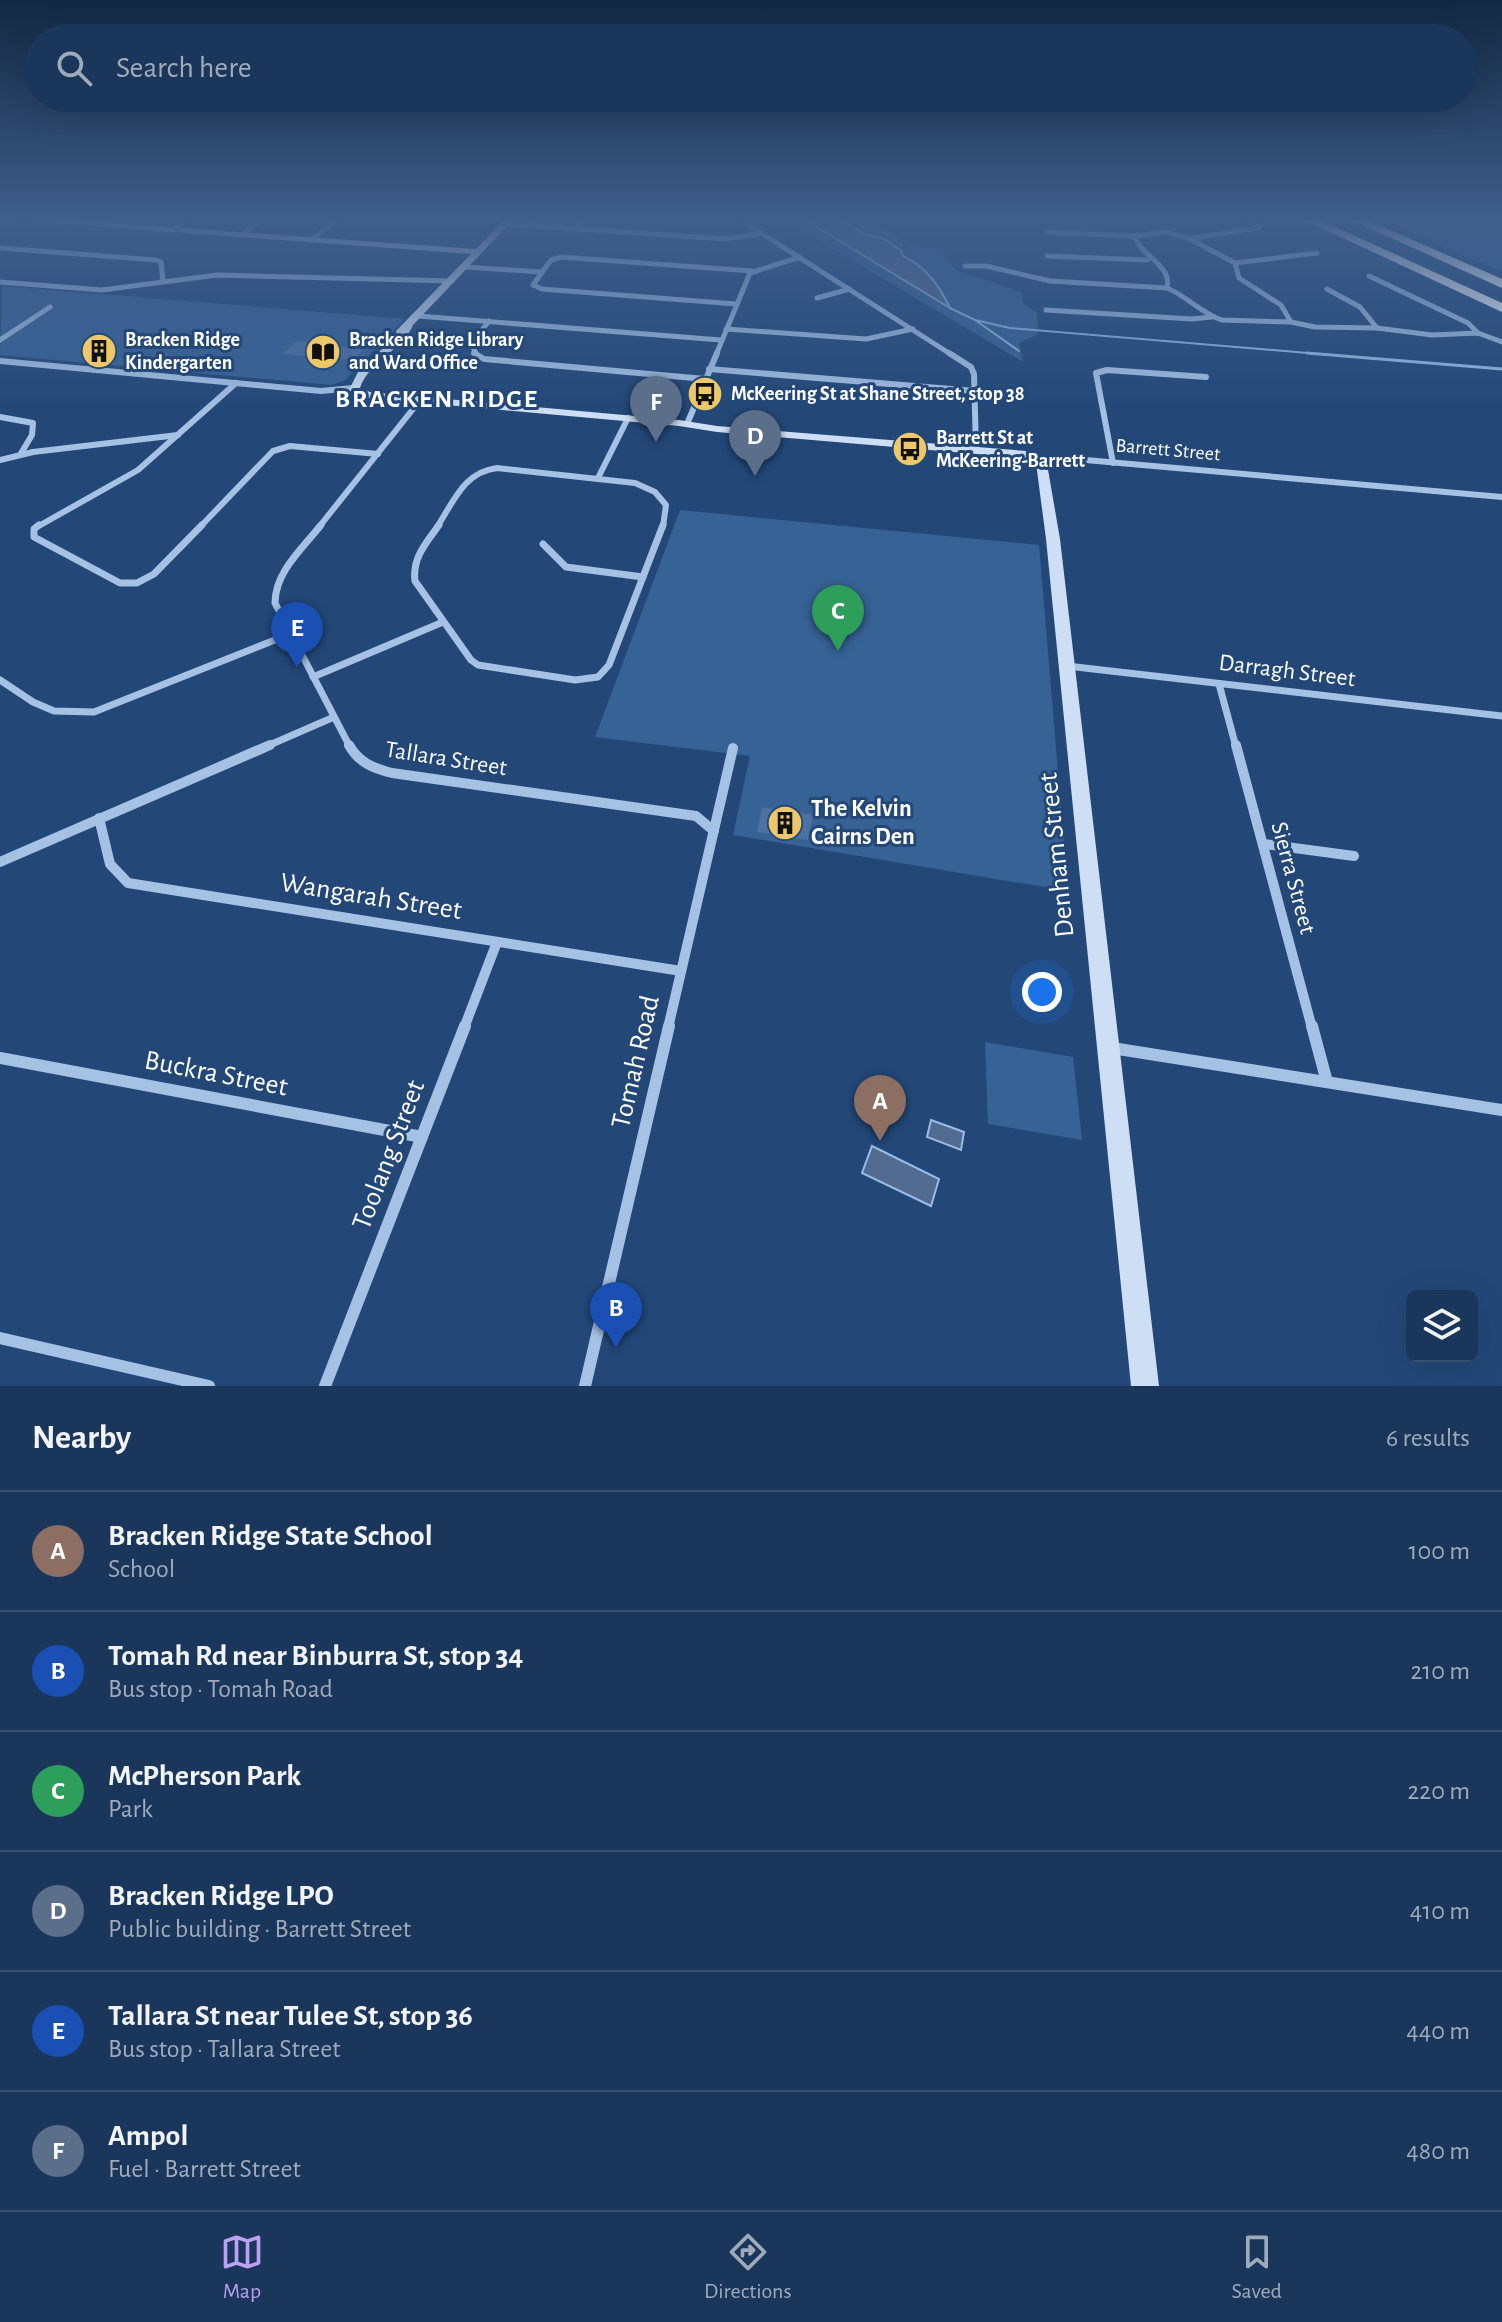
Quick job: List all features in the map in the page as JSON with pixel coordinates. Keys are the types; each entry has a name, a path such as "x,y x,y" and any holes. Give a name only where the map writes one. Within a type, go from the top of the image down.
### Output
{"highway":[{"path":"1449,284 1502,308"},
{"path":"1464,284 1502,301"}],"street":[{"path":"21,284 102,290 150,284"},
{"path":"353,388 449,284"},
{"path":"687,424 746,284"},
{"path":"842,284 967,363 973,370 976,450"},
{"path":"1095,284 1167,288 1181,294 1212,317"},
{"path":"1167,288 1169,284"},
{"path":"1245,284 1279,303 1291,322"},
{"path":"1387,284 1468,323 1478,333"},
{"path":"526,288 736,304"},
{"path":"817,298 850,289"},
{"path":"1327,289 1360,307 1377,328"},
{"path":"0,340 50,307"},
{"path":"1046,310 1291,322 1315,327 1377,328 1432,335 1478,333 1502,342"},
{"path":"418,316 721,340"},
{"path":"489,321 471,344 473,352 484,359 705,379"},
{"path":"726,329 866,339 913,329"},
{"name":"Barrett Street","path":"0,361 321,391 353,388 363,394 738,431 1031,455 1041,461 1063,458 1502,497"},
{"path":"709,369 975,391"},
{"path":"1113,463 1096,373 1107,370 1206,377"},
{"path":"236,383 128,477 48,519 33,533 38,540 120,583 137,583 154,574 274,447 378,454"},
{"name":"Tallara Street","path":"421,399 278,580 274,598 355,756 379,770 696,816 714,831"},
{"path":"0,417 33,423 32,435 20,455"},
{"path":"598,478 628,418"},
{"path":"0,460 179,435"},
{"name":"Denham Street","path":"1041,461 1045,468 1145,1386"},
{"path":"497,468 598,478 644,485 666,505 663,528 609,665 598,677 575,680 478,665 415,581 413,567 471,476 480,470 497,468"},
{"path":"543,544 566,567 643,577"},
{"path":"137,583 137,592"},
{"path":"313,677 443,622"},
{"path":"0,680 49,712 84,713 290,634"},
{"name":"Darragh Street","path":"1067,666 1502,716"},
{"name":"Sierra Street","path":"1219,684 1327,1082"},
{"path":"0,862 334,717"},
{"name":"Tomah Road","path":"585,1386 733,748"},
{"name":"Wangarah Street","path":"99,818 110,867 116,877 128,883 681,971"},
{"path":"1264,844 1354,856"},
{"name":"Toolang Street","path":"325,1386 497,942"},
{"path":"1109,1047 1502,1110"},
{"name":"Buckra Street","path":"0,1058 422,1137"},
{"path":"0,1338 209,1386"}],"shaded area":[{"path":"892,284 997,284 1022,292 1023,303 1037,313 1038,334 1019,343 1023,362"},
{"path":"910,284 935,284 950,308"},
{"path":"2,286 405,319 344,381 332,385 0,355"},
{"path":"680,510 1039,545 1068,891 733,835 750,756 595,737"},
{"path":"985,1042 1073,1057 1082,1140 988,1124"},
{"path":"931,1120 964,1132 961,1150 927,1137"},
{"path":"872,1146 939,1179 931,1206 862,1173"}],"building":[{"name":"Bracken Ridge Library and Ward Office","path":"297,341 363,350 353,360 282,354"},
{"name":"The Kelvin Cairns Den","path":"762,807 813,815 808,840 757,832"}],"waterway":[{"path":"950,308 975,320"},
{"path":"975,320 1010,328 1316,354"},
{"path":"975,320 1019,351"},
{"path":"1307,353 1316,354"},
{"path":"1316,354 1502,369"},
{"path":"1316,354 1331,355"}],"place":[{"name":"Bracken Ridge Kindergarten","path":"99,351"},
{"name":"Bracken Ridge Library and Ward Office","path":"323,352"},
{"name":"McKeering St at Shane Street, stop 38","path":"705,394"},
{"name":"Ampol","path":"656,442"},
{"name":"Barrett St at McKeering-Barrett","path":"910,449"},
{"name":"Bracken Ridge LPO","path":"755,476"},
{"name":"McPherson Park","path":"838,651"},
{"name":"Tallara St near Tulee St, stop 36","path":"297,668"},
{"name":"The Kelvin Cairns Den","path":"785,823"},
{"name":"Bracken Ridge State School","path":"880,1141"},
{"name":"Tomah Rd near Binburra St, stop 34","path":"616,1348"}],"district":[{"name":"BRACKEN RIDGE","path":"437,399"}]}
